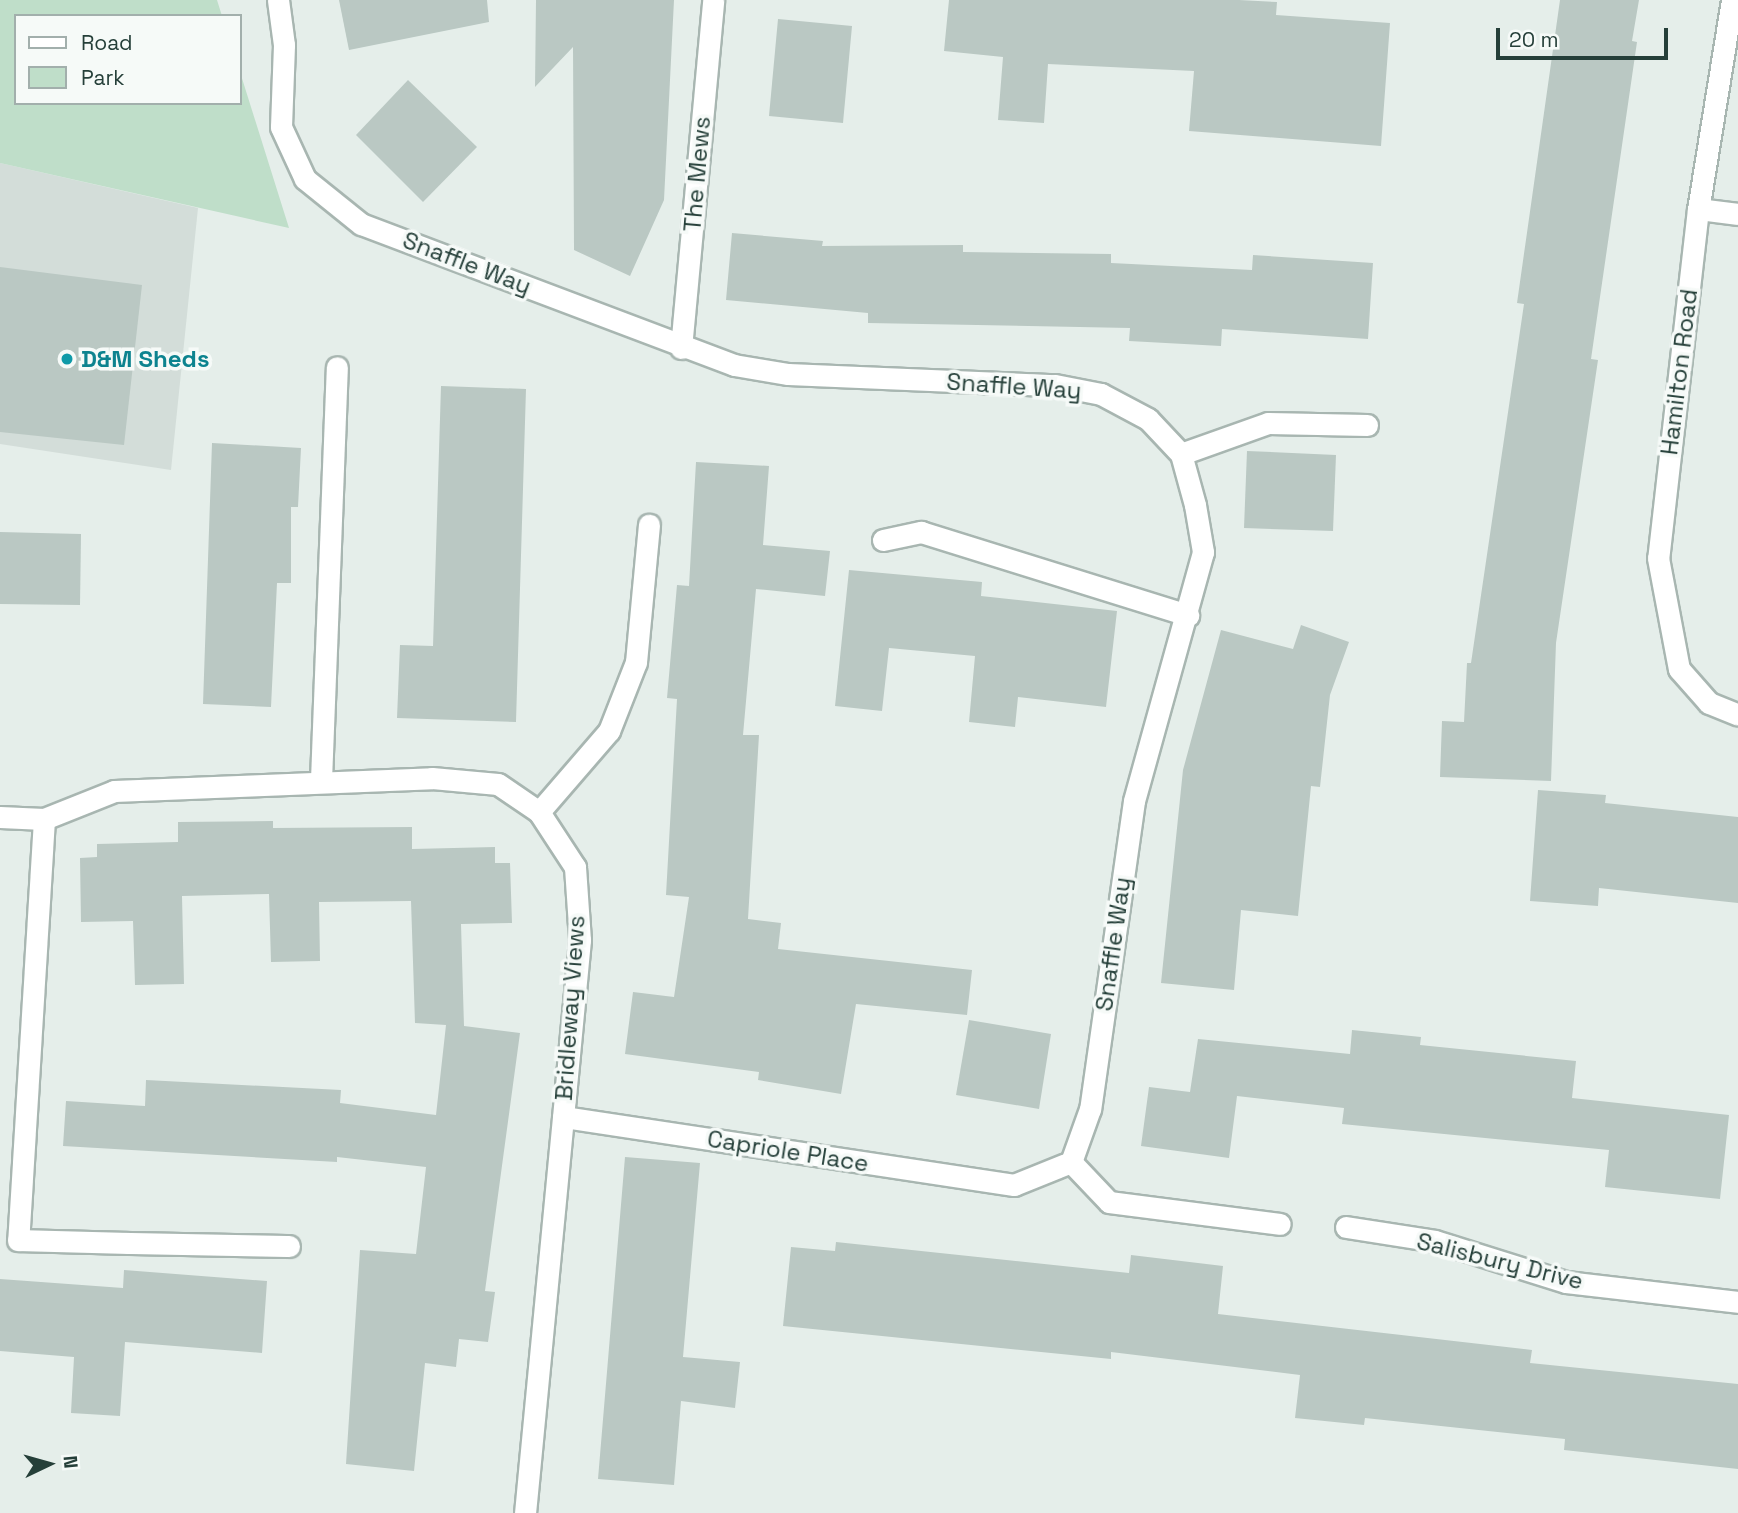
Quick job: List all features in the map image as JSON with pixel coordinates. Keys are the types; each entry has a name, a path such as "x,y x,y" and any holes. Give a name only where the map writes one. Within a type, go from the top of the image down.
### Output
{"street":[{"name":"Snaffle Way","path":"278,0 284,45 281,127 305,179 361,224 681,348 734,365 788,374 1055,385 1101,394 1148,419 1181,454 1203,552 1188,615 1134,801 1090,1109 1071,1162"},
{"name":"The Mews","path":"681,348 713,0"},
{"name":"Hamilton Road","path":"1732,0 1698,209 1658,558 1679,669 1709,703 1738,715"},
{"path":"1698,209 1738,214"},
{"path":"321,780 337,367"},
{"path":"1181,454 1268,423 1367,425"},
{"path":"539,812 609,731 636,662 649,525"},
{"path":"883,540 921,532 1188,615"},
{"name":"Bridleway Views","path":"0,817 44,819 114,791 321,780 432,778 498,784 539,812 575,867 580,940 525,1513"},
{"path":"44,819 9,1240 289,1246"},
{"name":"Capriole Place","path":"563,1117 1014,1185 1071,1162"},
{"path":"1071,1162 1109,1202 1280,1224"},
{"name":"Salisbury Drive","path":"1346,1227 1435,1241 1566,1282 1738,1302"}],"shaded area":[{"path":"0,163 198,208 171,470 0,444"}],"green space":[{"path":"0,0 217,0 221,14 14,14 14,105 242,105 242,78 289,228 0,163"}],"building":[{"path":"339,0 487,0 489,22 349,50"},
{"path":"536,0 674,0 664,200 630,276 574,250 573,47 535,87"},
{"path":"949,0 1239,0 1277,2 1276,15 1390,23 1381,146 1189,131 1194,71 1048,64 1044,123 998,120 1003,57 944,51"},
{"path":"1560,0 1639,0 1632,41 1637,42 1591,359 1598,360 1556,643 1551,781 1440,777 1442,721 1464,722 1467,663 1471,663 1524,304 1517,303"},
{"path":"778,19 852,26 843,123 769,116"},
{"path":"408,80 477,147 423,202 356,135"},
{"path":"732,233 823,241 822,246 963,245 963,252 1111,254 1111,263 1252,270 1253,255 1373,263 1368,339 1222,329 1221,346 1129,341 1130,328 868,323 868,313 726,300"},
{"name":"D&M Sheds","path":"0,267 142,285 124,445 0,432"},
{"path":"441,386 526,389 516,722 397,718 400,645 433,646"},
{"path":"212,443 301,448 298,507 291,507 291,583 277,583 271,707 203,704"},
{"path":"1247,451 1336,455 1333,531 1244,528"},
{"path":"696,462 769,466 763,545 830,551 825,596 756,589 743,735 759,735 748,919 781,923 778,949 972,970 967,1015 856,1004 841,1094 758,1080 759,1072 625,1054 633,992 674,997 689,897 666,895 677,699 667,698 677,585 689,586"},
{"path":"0,532 81,534 80,605 0,604"},
{"path":"849,570 982,582 981,596 1117,611 1106,707 1018,697 1015,727 969,722 975,656 889,648 882,711 835,706"},
{"path":"1301,625 1349,642 1330,695 1320,787 1311,786 1298,916 1241,910 1234,990 1161,983 1183,770 1221,630 1293,649"},
{"path":"1538,790 1606,795 1605,803 1738,817 1738,903 1599,888 1598,906 1530,901"},
{"path":"273,821 273,828 412,827 412,849 495,847 495,863 510,863 512,923 461,924 464,1026 520,1033 485,1291 495,1292 488,1342 459,1339 456,1367 425,1363 414,1471 346,1464 360,1250 416,1254 426,1167 337,1157 337,1162 63,1146 66,1101 145,1106 146,1080 341,1090 340,1103 436,1115 446,1025 415,1023 411,901 319,902 320,961 271,962 269,894 182,896 184,984 135,985 133,921 81,922 80,858 97,857 97,844 178,842 178,822"},
{"path":"969,1020 1051,1034 1039,1109 956,1095"},
{"path":"1352,1030 1421,1037 1420,1045 1576,1061 1572,1098 1729,1115 1720,1199 1605,1187 1609,1150 1342,1124 1344,1108 1237,1096 1229,1158 1141,1146 1149,1087 1190,1092 1198,1039 1350,1054"},
{"path":"625,1157 700,1163 683,1357 740,1362 735,1408 681,1401 674,1485 598,1479"},
{"path":"836,1242 1129,1273 1131,1255 1223,1266 1218,1314 1532,1350 1530,1363 1738,1384 1738,1469 1564,1450 1565,1439 1365,1418 1364,1425 1295,1418 1300,1375 1111,1352 1111,1359 783,1326 791,1247 835,1251"},
{"path":"124,1270 267,1281 262,1353 125,1342 120,1416 71,1413 74,1357 0,1351 0,1279 123,1288"}],"place":[{"name":"D&M Sheds","path":"67,359"}]}
